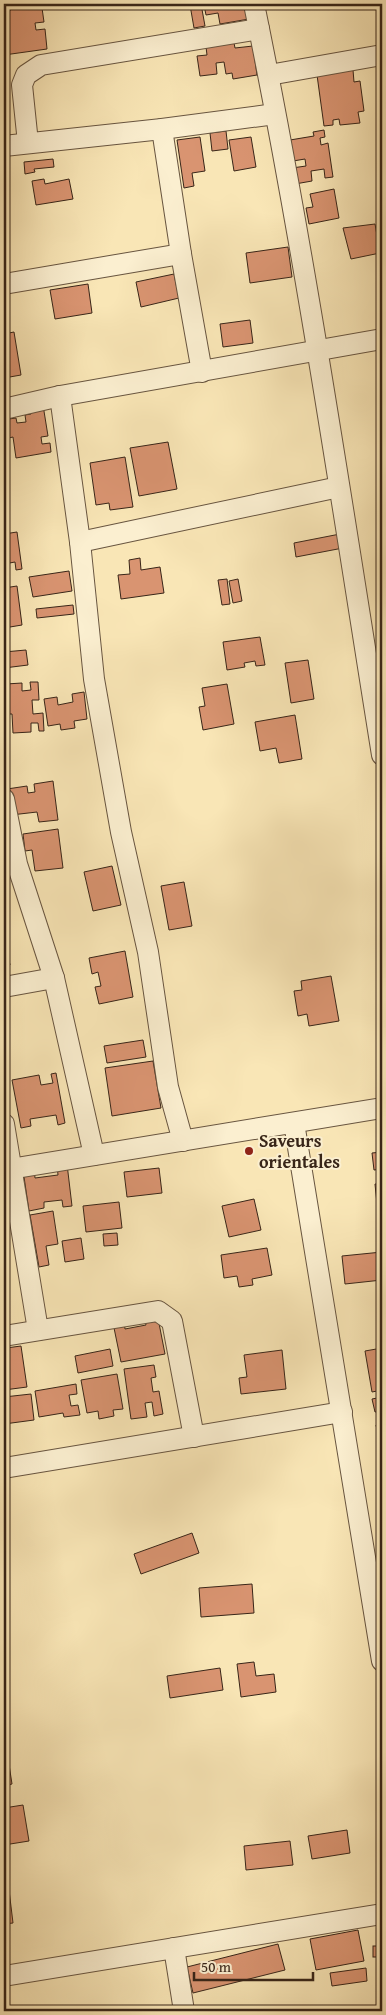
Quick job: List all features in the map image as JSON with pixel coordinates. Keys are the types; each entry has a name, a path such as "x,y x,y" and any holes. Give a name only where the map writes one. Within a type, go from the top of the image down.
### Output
{"street":[{"path":"254,4 269,75 317,351 382,756"},
{"path":"28,143 22,85 26,75 42,65 259,29"},
{"path":"269,75 382,55"},
{"path":"4,146 162,129 275,114"},
{"path":"162,129 180,254 202,372"},
{"path":"4,284 180,254"},
{"path":"4,409 60,396 382,339"},
{"path":"60,396 80,542 94,679 121,832 148,952 168,1087 183,1140"},
{"path":"80,542 339,487"},
{"path":"4,799 10,865 54,978 94,1155"},
{"path":"4,987 54,978"},
{"path":"7,1169 382,1108"},
{"path":"294,1123 342,1412 375,1570 382,1661"},
{"path":"4,1124 7,1169 38,1330"},
{"path":"4,1336 158,1311 166,1315 172,1321 194,1437"},
{"path":"4,1468 342,1412"},
{"path":"4,1976 382,1914"},
{"path":"174,1948 184,2011"}],"building":[{"path":"30,4 31,9 42,8 44,22 35,23 36,30 45,29 47,49 4,55 4,11 11,10 10,6"},
{"path":"153,4 176,4 176,5 154,8"},
{"path":"180,4 201,4 205,26 194,28 190,5 181,7"},
{"path":"250,4 249,19 220,24 218,13 206,15 204,5"},
{"path":"234,43 235,48 253,46 257,75 233,79 232,73 226,74 224,62 216,63 217,74 200,76 197,56 207,55 206,47"},
{"path":"378,65 382,65 382,92 381,92"},
{"path":"353,70 354,82 360,81 364,111 358,112 360,123 340,125 339,119 333,120 333,125 324,126 317,75"},
{"path":"324,130 325,137 320,138 321,145 328,143 333,177 325,178 324,169 311,171 312,181 295,184 292,168 306,166 305,159 293,161 290,140 314,136 313,132"},
{"path":"226,131 228,149 212,151 210,133"},
{"path":"200,137 205,171 192,173 194,186 184,188 177,140"},
{"path":"251,137 256,167 234,171 229,140"},
{"path":"53,159 54,167 34,169 35,172 25,174 24,162"},
{"path":"44,179 45,184 69,179 73,199 36,205 32,181"},
{"path":"334,189 339,218 309,224 306,208 313,207 310,194"},
{"path":"375,224 380,253 351,259 343,228"},
{"path":"288,247 292,277 250,283 246,253"},
{"path":"174,274 179,298 141,307 136,282"},
{"path":"88,284 92,313 55,319 50,290"},
{"path":"250,320 253,343 223,347 220,324"},
{"path":"14,332 21,375 4,378 4,334"},
{"path":"43,405 48,436 41,437 42,444 50,443 51,452 16,458 13,437 4,439 4,412 8,411 9,419 16,418 17,423 26,422 25,415 31,414 30,407"},
{"path":"168,442 177,489 139,496 130,448"},
{"path":"125,457 133,507 110,510 109,503 96,505 90,463"},
{"path":"17,532 22,569 16,570 15,562 4,564 4,534"},
{"path":"340,534 343,548 296,557 294,543"},
{"path":"140,558 141,570 160,567 164,593 121,599 118,575 130,574 129,560"},
{"path":"69,571 72,591 33,597 29,577"},
{"path":"227,579 230,604 222,605 218,580"},
{"path":"238,579 242,601 233,603 229,581"},
{"path":"17,586 22,625 4,628 4,588"},
{"path":"73,605 74,614 37,618 36,609"},
{"path":"260,637 265,665 256,666 255,661 244,663 245,667 227,670 223,642"},
{"path":"26,650 28,665 4,668 4,652"},
{"path":"308,660 314,699 291,703 285,663"},
{"path":"30,682 38,682 39,700 32,700 33,714 43,713 44,731 39,731 38,723 31,723 31,732 13,733 12,714 4,714 4,704 7,704 6,684 22,683 22,691 31,690"},
{"path":"227,684 234,724 203,730 199,707 205,706 202,688"},
{"path":"84,692 87,719 74,721 75,728 61,730 60,724 48,726 44,699 57,697 58,705 73,702 72,694"},
{"path":"295,715 302,759 279,763 276,748 260,751 255,722"},
{"path":"53,781 58,820 39,822 37,812 11,815 7,789 27,786 28,793 35,792 34,784"},
{"path":"58,829 63,868 35,871 32,850 25,851 23,834"},
{"path":"112,866 121,905 93,911 84,872"},
{"path":"184,882 192,926 169,930 161,886"},
{"path":"4,935 10,965 4,966"},
{"path":"125,951 133,997 99,1004 95,987 101,986 98,972 92,974 89,958"},
{"path":"331,976 339,1021 309,1026 307,1014 298,1016 294,991 302,990 301,981"},
{"path":"143,1040 146,1057 107,1063 104,1046"},
{"path":"153,1061 161,1108 112,1116 105,1068"},
{"path":"56,1073 65,1123 58,1125 56,1115 30,1119 31,1126 21,1128 12,1080 39,1075 41,1085 53,1083 51,1074"},
{"path":"382,1152 382,1169 374,1170 372,1153"},
{"path":"67,1164 72,1206 63,1207 62,1200 44,1202 44,1208 29,1211 23,1170 34,1168 35,1178 58,1175 57,1165"},
{"path":"159,1168 162,1193 127,1197 124,1172"},
{"path":"375,1184 382,1184 382,1203 377,1204"},
{"path":"254,1199 261,1230 229,1237 222,1206"},
{"path":"119,1202 122,1228 86,1232 83,1206"},
{"path":"382,1210 382,1220 379,1220 378,1211"},
{"path":"53,1211 58,1244 46,1246 49,1265 39,1267 30,1215"},
{"path":"117,1233 118,1245 104,1246 103,1234"},
{"path":"81,1238 84,1259 65,1262 62,1241"},
{"path":"267,1248 272,1275 252,1279 253,1285 239,1287 237,1276 224,1278 221,1255"},
{"path":"382,1252 382,1280 345,1284 342,1256"},
{"path":"157,1313 165,1354 121,1362 113,1323 124,1321 125,1329 146,1325 144,1316"},
{"path":"21,1346 27,1387 4,1390 6,1348"},
{"path":"382,1348 382,1390 372,1392 365,1351"},
{"path":"110,1349 113,1366 78,1373 75,1356"},
{"path":"282,1350 286,1389 241,1394 239,1378 247,1377 244,1355"},
{"path":"154,1365 156,1377 151,1378 153,1392 159,1391 163,1414 154,1416 152,1402 145,1403 147,1417 131,1419 124,1369"},
{"path":"117,1374 123,1409 113,1410 114,1416 99,1419 98,1411 87,1413 81,1380"},
{"path":"76,1384 77,1394 69,1395 71,1406 78,1405 80,1415 64,1417 63,1413 39,1417 35,1391"},
{"path":"31,1394 34,1420 4,1424 4,1397"},
{"path":"382,1397 382,1411 375,1412 372,1399"},
{"path":"382,1424 382,1434 378,1435 376,1425"},
{"path":"192,1533 199,1553 141,1574 134,1554"},
{"path":"252,1584 254,1613 201,1617 199,1588"},
{"path":"254,1662 256,1676 274,1674 276,1692 241,1697 237,1664"},
{"path":"220,1668 223,1690 170,1698 167,1676"},
{"path":"4,1732 12,1784 4,1786"},
{"path":"23,1805 29,1841 4,1845 4,1808"},
{"path":"347,1830 350,1853 312,1859 308,1836"},
{"path":"290,1841 293,1865 246,1870 244,1846"},
{"path":"9,1890 13,1923 4,1924 4,1891"},
{"path":"358,1930 364,1961 316,1970 310,1939"},
{"path":"278,1944 285,1970 193,1993 187,1967"},
{"path":"373,1946 382,1946 382,1957 373,1957"},
{"path":"366,1968 367,1981 332,1986 330,1973"}],"place":[{"name":"Saveurs orientales","path":"249,1151"}]}
